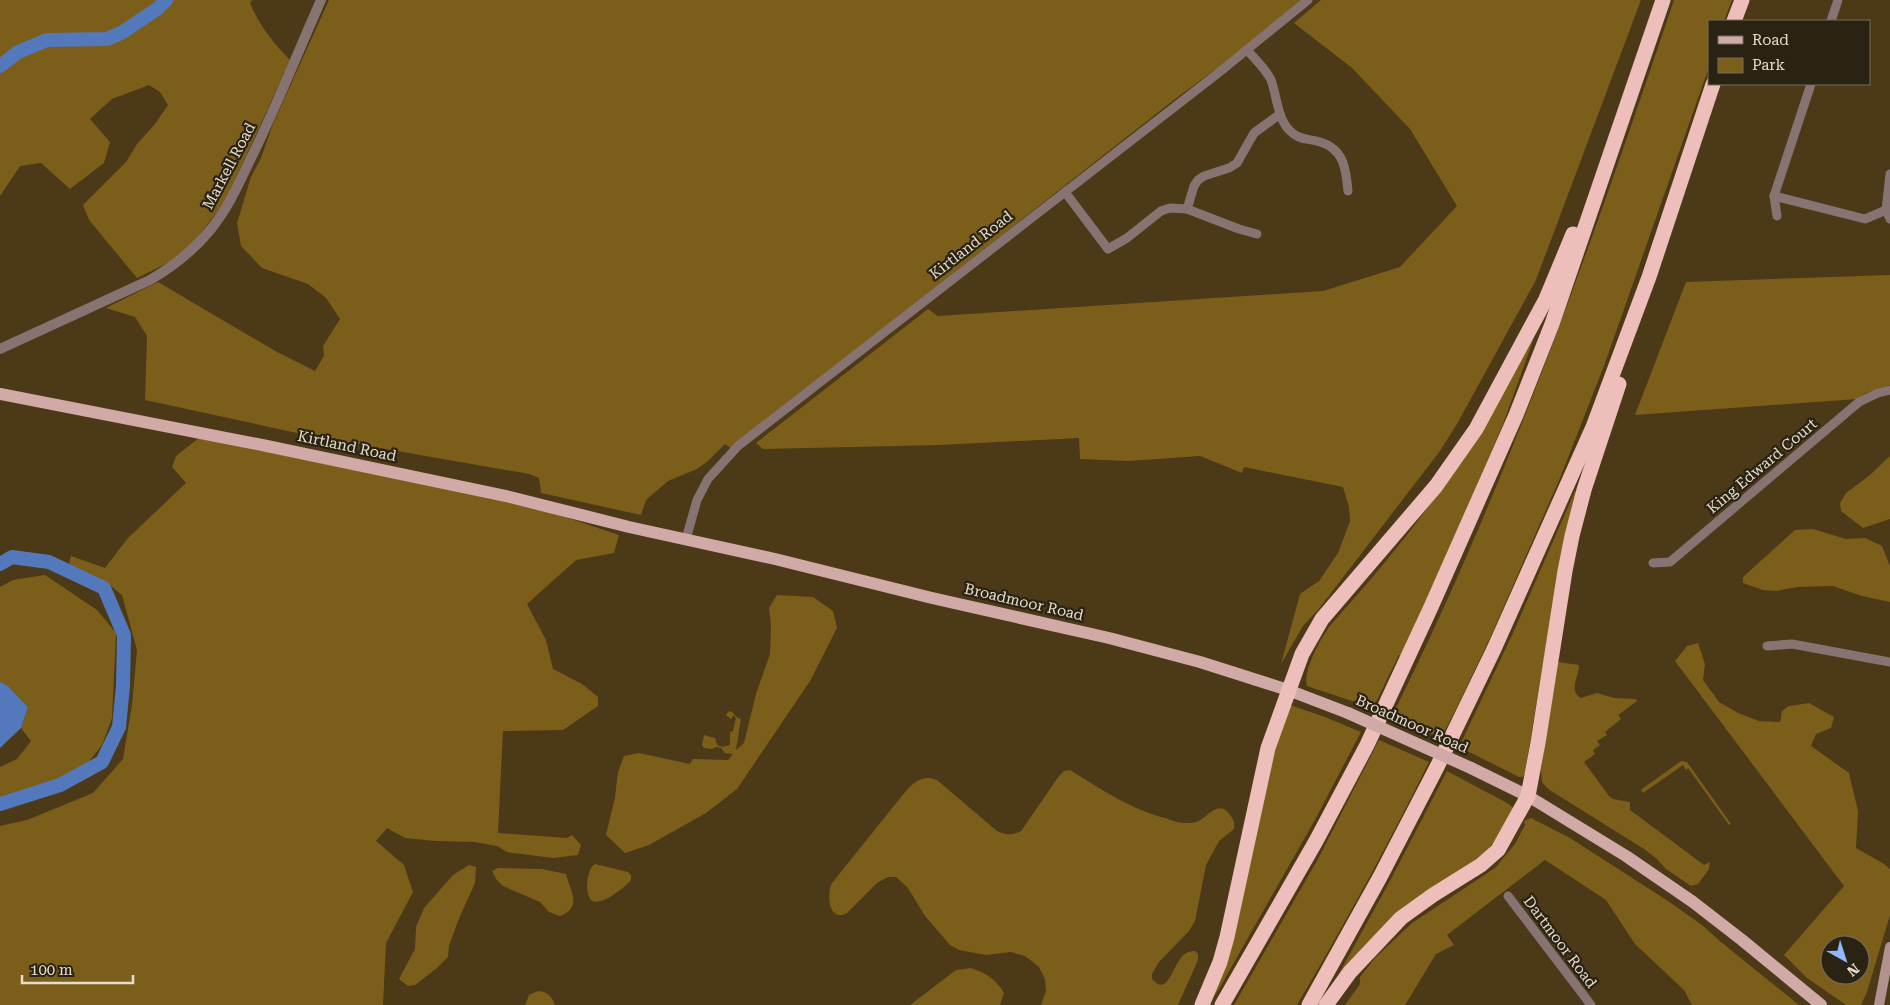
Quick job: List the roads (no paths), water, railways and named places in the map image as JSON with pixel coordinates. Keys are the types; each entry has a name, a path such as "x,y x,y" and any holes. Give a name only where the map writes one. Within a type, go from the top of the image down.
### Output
{"highway":[{"path":"1222,1005 1316,841 1356,765 1435,598 1516,415 1552,324 1663,0"},
{"path":"1734,20 1742,0"},
{"path":"1202,1005 1220,962 1227,937 1268,748 1302,654 1322,619 1436,486 1476,429 1511,368 1546,299 1634,82"},
{"path":"1309,1005 1380,877 1428,784 1494,649 1593,427 1649,277 1714,85"},
{"path":"1326,1005 1350,972 1401,918 1433,895 1481,865 1498,850 1528,796 1538,743 1564,571 1575,522 1638,327 1681,180"}],"main road":[{"name":"Kirtland Road","path":"0,394 262,445 510,497 932,598"},
{"name":"Broadmoor Road","path":"932,598 1124,642 1200,662 1288,690 1348,713 1471,768 1528,796 1626,856 1693,902 1769,960 1821,1005"},
{"path":"1879,1005 1890,947"}],"street":[{"name":"Markell Road","path":"0,349 150,280 171,267 200,242 221,216 242,176 271,116 321,0"},
{"name":"Kirtland Road","path":"686,539 697,500 708,479 738,446 1247,50 1308,0"},
{"path":"1831,20 1838,0"},
{"path":"1247,50 1270,78 1280,114 1288,129 1302,140 1320,142 1337,151 1346,166 1348,191"},
{"path":"1777,216 1774,196 1811,85"},
{"path":"1187,209 1194,186 1198,180 1237,163 1254,133 1280,114"},
{"path":"1774,196 1865,219 1888,215 1890,174"},
{"path":"1065,192 1108,249 1127,238 1161,211 1177,207 1187,209 1239,230 1257,234"},
{"name":"King Edward Court","path":"1652,563 1670,562 1859,402 1878,392 1890,390"},
{"path":"1767,646 1792,644 1890,662"},
{"name":"Dartmoor Road","path":"1508,896 1591,1005"}],"water":[{"path":"0,682 8,686 28,707 21,728 0,748"}],"waterway":[{"path":"0,66 18,52 47,40 107,39 123,32 157,9 166,0"},
{"path":"0,564 12,557 49,562 104,588 124,635 123,686 119,727 102,762 60,785 0,804"}]}
